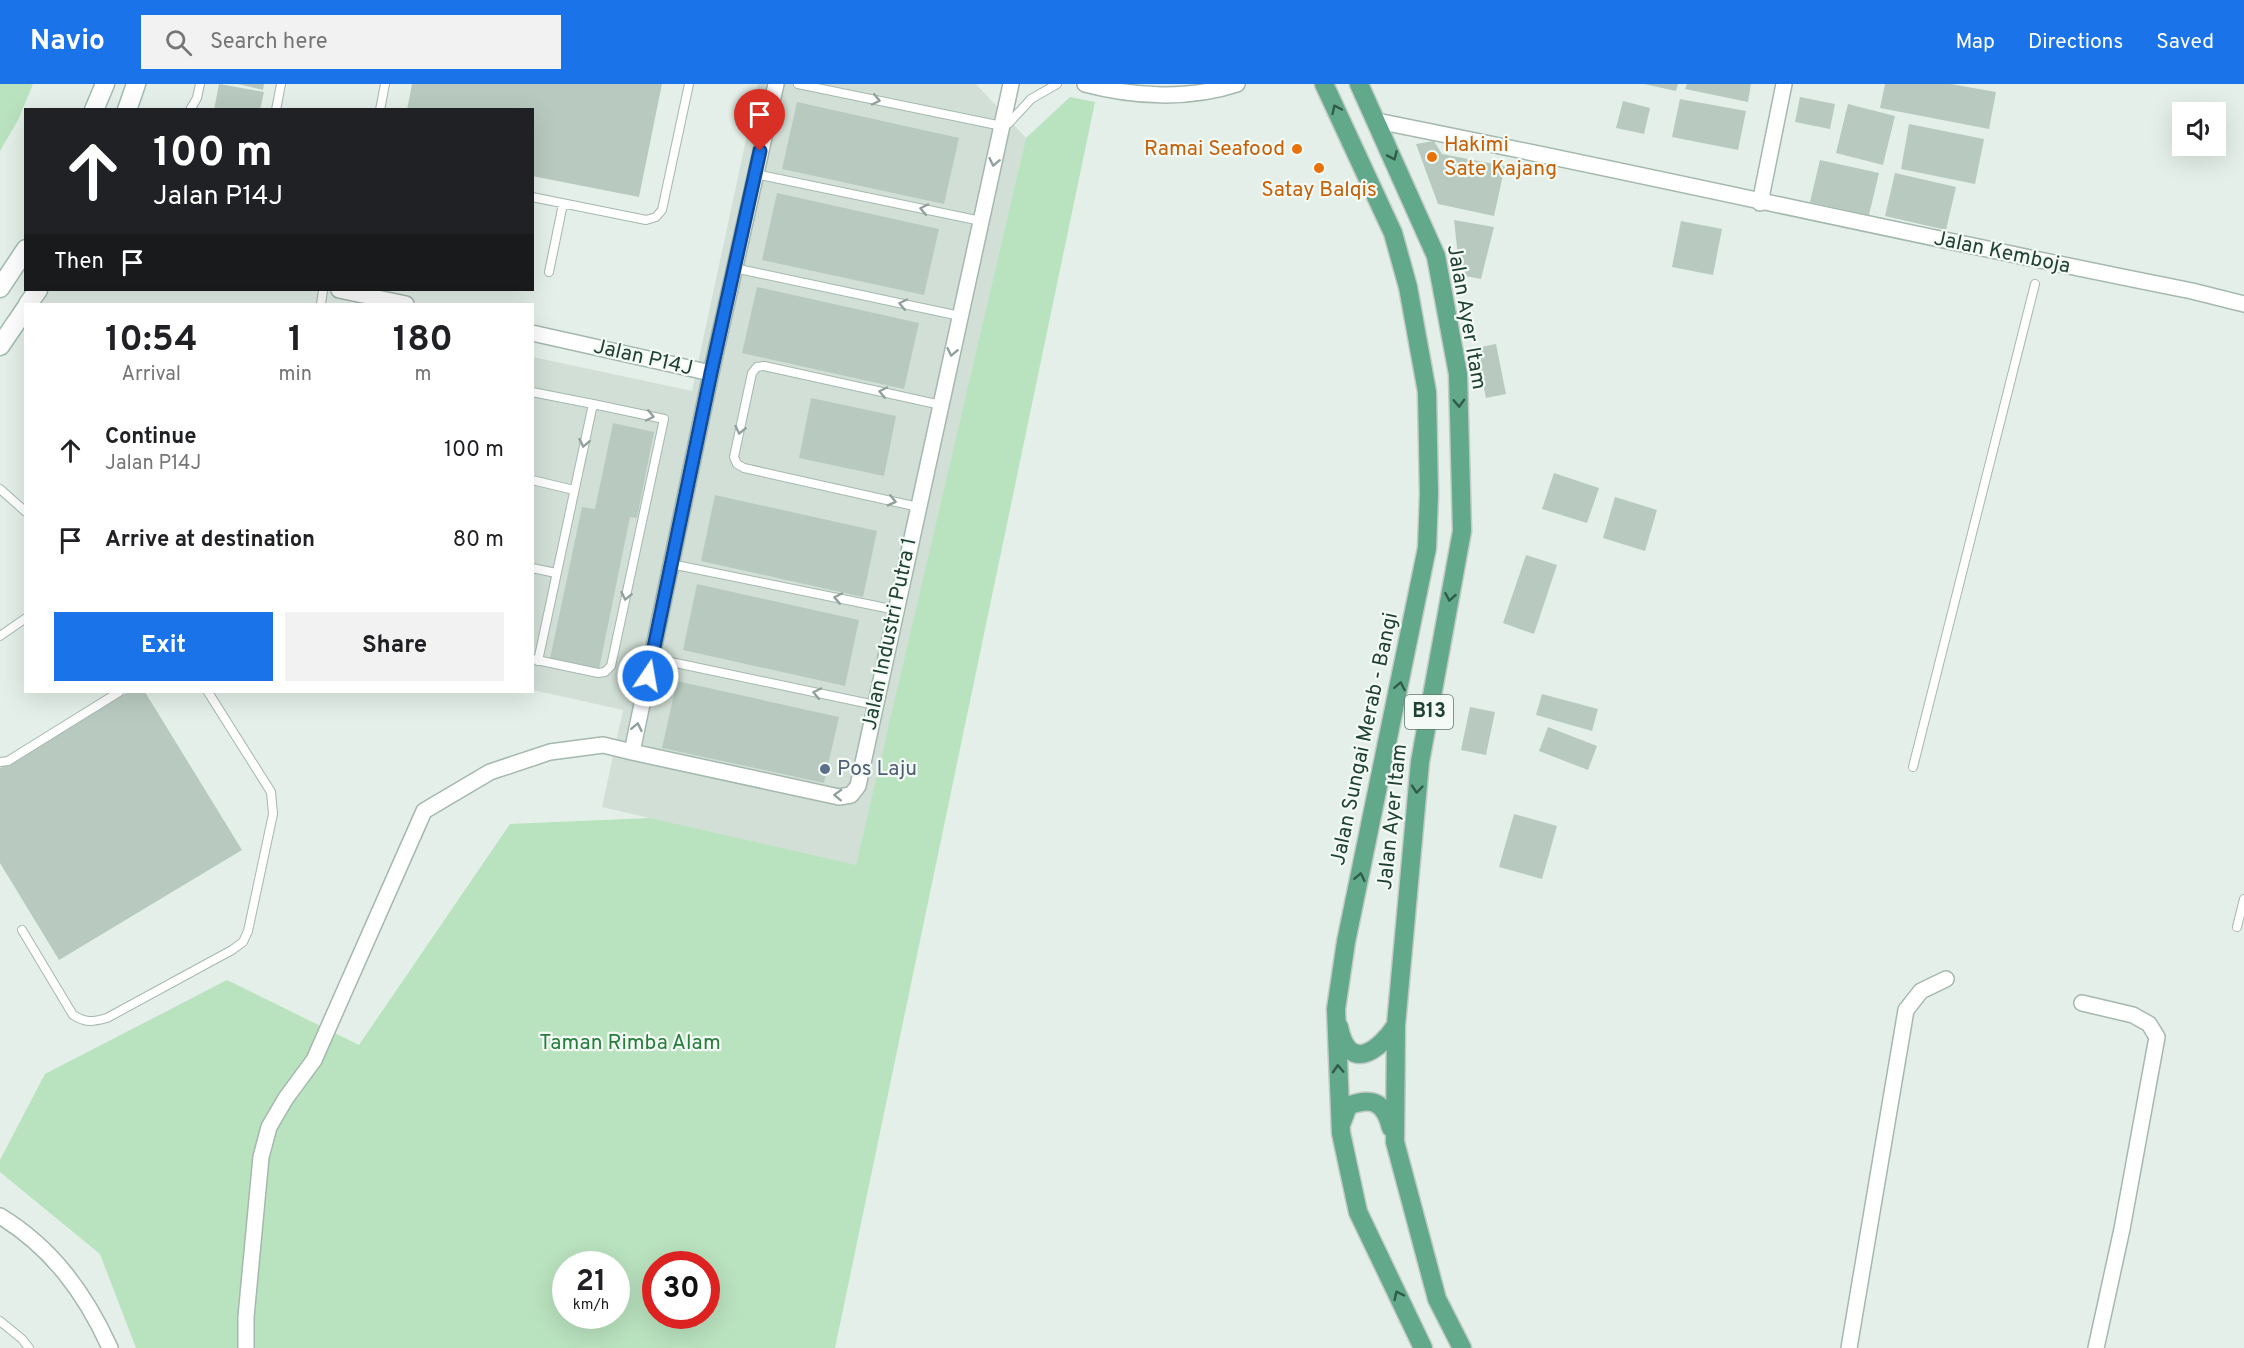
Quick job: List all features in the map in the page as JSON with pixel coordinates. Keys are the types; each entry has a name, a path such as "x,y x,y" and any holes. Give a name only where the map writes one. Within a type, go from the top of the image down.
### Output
{"main road":[{"path":"95,108 105,84"},
{"path":"129,108 136,84"},
{"name":"Jalan Sungai Merab - Bangi","path":"1324,84 1393,232 1408,287 1427,392 1429,494 1427,548 1346,942 1336,1009 1341,1133 1358,1212 1424,1348"},
{"name":"Jalan Ayer Itam","path":"1359,84 1436,256 1458,374 1462,531 1420,762 1396,1025 1395,1142 1437,1299 1462,1348"},
{"path":"0,288 24,252"},
{"path":"0,346 24,310"},
{"path":"1336,1009 1345,1044 1352,1051 1362,1054 1381,1047 1396,1025"},
{"path":"1341,1133 1343,1117 1348,1106 1360,1101 1371,1102 1381,1106 1388,1113 1395,1142"}],"street":[{"name":"Jalan P14J","path":"534,333 711,373 776,84"},
{"name":"Jalan Industri Putra 1","path":"632,752 839,797 850,795 858,786 1011,84"},
{"path":"1085,84 1146,94 1194,94 1237,84"},
{"path":"1760,203 1784,84"},
{"name":"Jalan Kemboja","path":"1377,121 1572,160 1760,203 2244,303"},
{"path":"341,291 358,299 396,303"},
{"path":"246,1348 246,1317 260,1168 269,1127 286,1098 314,1060 424,811 490,772 550,752 603,745 632,752 711,373"},
{"path":"1849,1348 1906,1010 1921,991 1946,979"},
{"path":"2082,1003 2133,1015 2149,1024 2157,1037 2122,1229 2096,1348"},
{"path":"0,1216 47,1253 79,1289 110,1348"}],"lane":[{"path":"191,108 197,98 200,84"},
{"path":"276,108 281,84"},
{"path":"380,108 385,84"},
{"path":"534,197 646,220 656,217 662,210 688,84"},
{"path":"798,84 1002,126 1009,123 1031,99 1057,84"},
{"path":"755,174 981,221"},
{"path":"549,273 563,204"},
{"path":"734,267 960,316"},
{"path":"1913,767 2035,284"},
{"path":"918,507 744,468 737,464 734,457 752,373 757,367 764,366 941,405"},
{"path":"534,392 664,419 610,666 605,672 598,674 535,660 593,405"},
{"path":"534,480 574,490"},
{"path":"0,489 24,510"},
{"path":"671,564 896,610"},
{"path":"534,568 556,573"},
{"path":"0,636 24,619"},
{"path":"652,658 875,705"},
{"path":"0,762 8,761 117,693"},
{"path":"22,930 73,1015 83,1022 106,1018 243,942 248,931 273,814 273,802 270,792 209,693"},
{"path":"2236,927 2244,899"},
{"path":"0,1321 22,1339 29,1348"}],"shaded area":[{"path":"758,84 976,84 1026,138 856,866 602,807 623,710 534,690 534,357 692,391"}],"green space":[{"path":"0,84 33,84 18,120 0,151"},
{"name":"Taman Rimba Alam","path":"1070,97 1095,102 835,1348 136,1348 100,1254 0,1172 0,1160 45,1074 227,980 359,1045 510,824 650,818 856,865 1026,138"}],"building":[{"path":"219,84 264,92 260,108 214,108"},
{"path":"238,84 264,84 263,90"},
{"path":"412,84 662,84 639,197 534,176 534,108 407,108"},
{"path":"1644,84 1678,84 1676,91"},
{"path":"1687,84 1751,84 1748,102 1685,89"},
{"path":"1885,84 1951,84 1996,92 1989,129 1880,108"},
{"path":"1800,97 1835,104 1830,129 1795,122"},
{"path":"1680,99 1746,111 1738,150 1672,137"},
{"path":"1623,101 1650,108 1644,134 1616,128"},
{"path":"797,102 959,138 944,204 782,169"},
{"path":"1848,104 1895,116 1883,165 1836,153"},
{"path":"1909,124 1984,139 1975,184 1901,169"},
{"path":"1434,141 1442,154 1505,166 1494,216 1438,204 1416,144"},
{"path":"1820,160 1879,173 1869,215 1810,202"},
{"path":"1895,173 1956,187 1946,230 1885,216"},
{"path":"777,193 939,229 924,295 762,260"},
{"path":"1454,220 1494,227 1481,279 1460,275"},
{"path":"1681,221 1722,229 1713,275 1672,267"},
{"path":"757,287 919,323 904,389 742,353"},
{"path":"1496,344 1506,394 1486,398 1476,348"},
{"path":"811,398 896,416 884,476 799,458"},
{"path":"613,423 654,432 637,518 630,517 599,669 550,659 582,507 595,509"},
{"path":"1554,473 1599,488 1587,523 1542,509"},
{"path":"715,495 877,531 863,597 701,561"},
{"path":"1615,497 1657,510 1645,551 1603,538"},
{"path":"1526,555 1557,565 1534,634 1503,623"},
{"path":"697,584 859,620 845,686 683,650"},
{"path":"677,681 839,717 824,783 662,748"},
{"path":"126,693 146,693 242,850 59,960 0,863 0,768"},
{"path":"1542,694 1598,709 1592,731 1536,715"},
{"path":"1470,707 1495,712 1486,755 1461,750"},
{"path":"1548,727 1597,746 1588,770 1539,751"},
{"path":"1514,814 1557,826 1542,879 1499,867"}],"place":[{"name":"Ramai Seafood","path":"1297,149"},
{"name":"Hakimi Sate Kajang","path":"1432,157"},
{"name":"Satay Balqis","path":"1319,168"},
{"name":"Pos Laju","path":"825,769"}],"route":[{"path":"648,676 760,151"}]}
